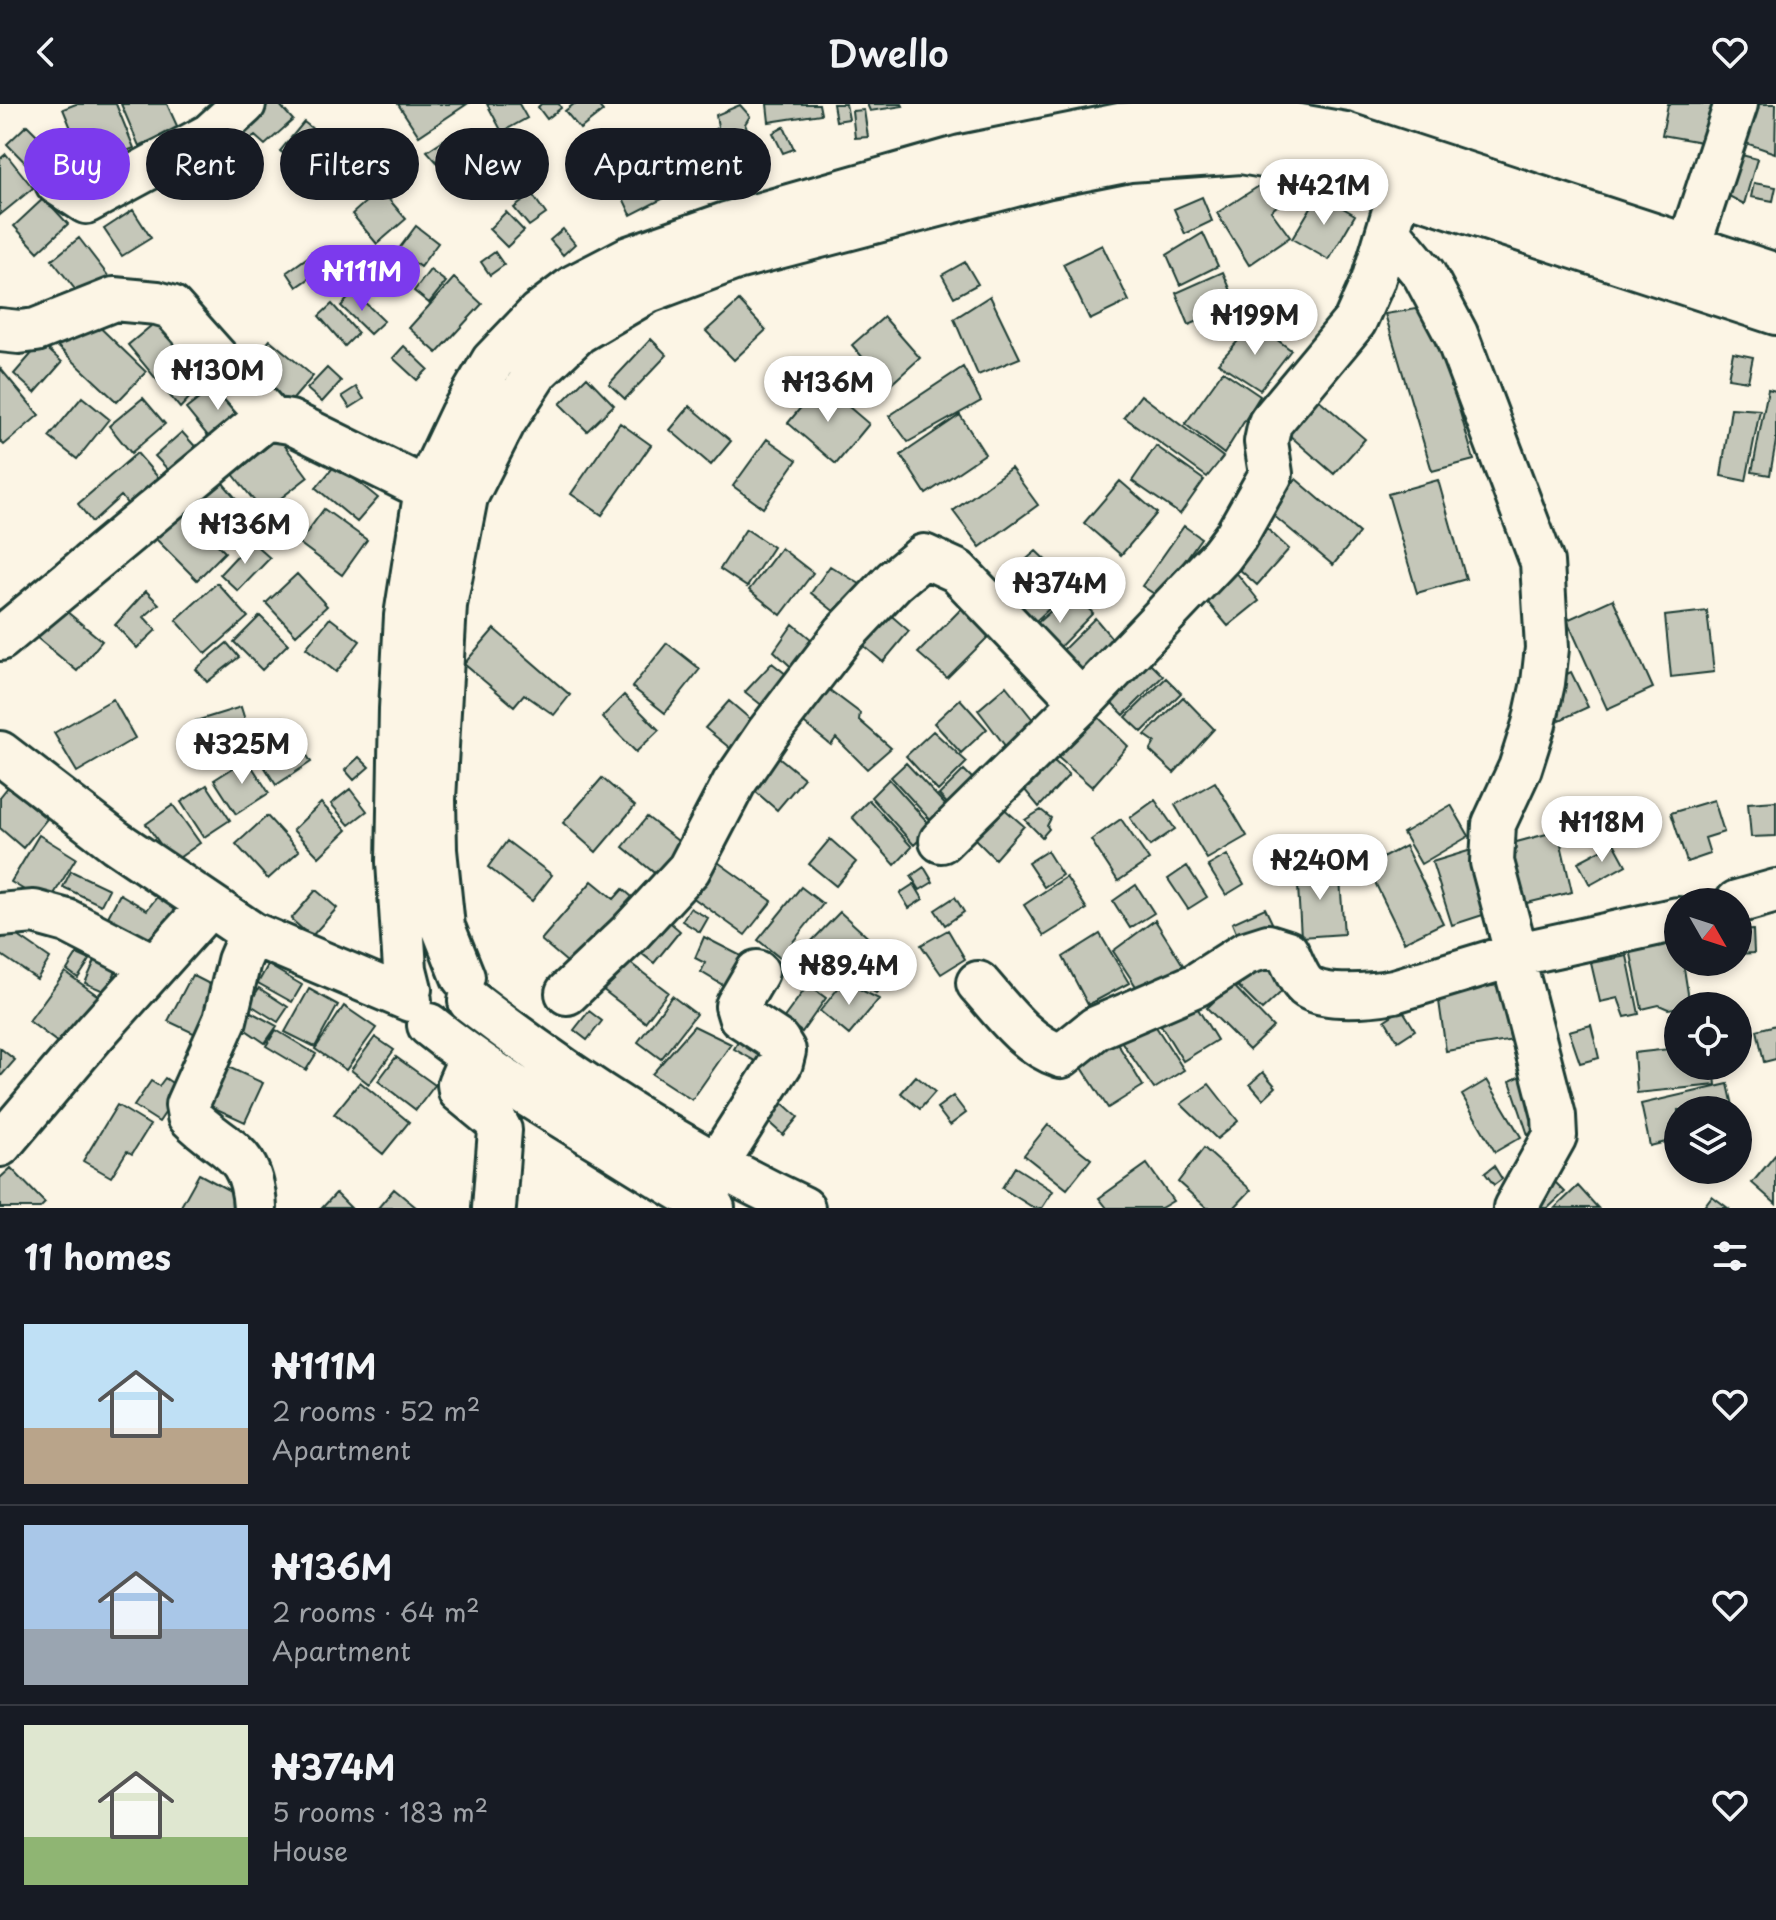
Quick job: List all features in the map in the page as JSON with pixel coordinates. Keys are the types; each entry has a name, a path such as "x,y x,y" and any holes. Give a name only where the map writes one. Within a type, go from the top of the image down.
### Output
{"street":[{"path":"130,178 210,135 244,104"},
{"path":"1689,246 1736,104"},
{"path":"713,1208 668,1184 470,1059 416,1005 405,969 398,862 401,709 406,616 426,489 461,415 493,361 538,314 575,286 629,258 726,224 961,157 1119,125 1242,110 1345,134 1776,275"},
{"path":"0,753 116,842 208,907 251,933 416,1005 443,1027 465,1013 466,989 443,927 435,850 434,799 445,605 466,497 510,412 537,371 578,332 648,291 736,258 965,196 1130,160 1241,152 1336,169 1776,313"},
{"path":"941,841 1082,702 1221,556 1236,536 1271,474 1266,442 1270,423 1355,321 1373,281 1400,191"},
{"path":"1389,232 1424,274 1456,334 1542,562 1547,648 1543,683 1520,768 1494,824 1492,862 1554,1116 1555,1136 1515,1208"},
{"path":"0,330 36,330 114,299 171,307 271,419"},
{"path":"0,639 261,422 271,419 290,422 426,489"},
{"path":"567,993 629,934 689,869 734,783 768,733 844,634 894,581 924,556 957,571 1082,702"},
{"path":"1752,898 1776,891"},
{"path":"0,1145 208,907"},
{"path":"0,915 34,912 67,921 154,966"},
{"path":"978,983 1019,1030 1061,1056 1096,1028 1196,985 1246,953 1268,946 1287,952 1305,985 1315,990 1356,995 1394,991 1514,955 1664,922"},
{"path":"251,933 231,989 225,1020 187,1105 189,1116 237,1154 246,1166 253,1184 255,1208"},
{"path":"716,1165 781,1063 784,1051 778,1041 740,1016 737,1006 757,972"},
{"path":"466,989 508,1031 716,1165 803,1208"},
{"path":"470,1059 459,1084 460,1091 494,1119 500,1130 494,1208"}],"building":[{"path":"76,104 116,104 126,128 71,128 63,109"},
{"path":"121,104 167,104 178,128 146,128 146,143 139,146"},
{"path":"251,104 279,104 293,120 280,128 265,145 264,128 237,128 231,121"},
{"path":"398,104 467,104 419,136 419,128 414,128"},
{"path":"487,104 519,104 527,118 509,128 500,128"},
{"path":"541,104 559,104 561,108 547,119 538,107"},
{"path":"574,104 597,104 603,111 579,128 565,111"},
{"path":"767,104 819,104 821,114 769,122"},
{"path":"833,104 846,104 849,119 836,121"},
{"path":"867,104 902,104 903,106 870,111"},
{"path":"1668,104 1714,104 1707,143 1662,135"},
{"path":"1746,104 1776,104 1775,153 1734,139"},
{"path":"740,105 750,116 745,124 747,128 716,128 716,115"},
{"path":"864,110 868,137 855,138 852,111"},
{"path":"27,125 30,128 24,128 24,162 7,144"},
{"path":"784,127 794,149 783,153 773,133"},
{"path":"435,146 435,160 427,151"},
{"path":"1734,153 1757,159 1744,204 1725,194"},
{"path":"6,154 24,177 24,195 0,215 0,159"},
{"path":"1270,179 1285,199 1271,211 1290,237 1249,265 1217,213"},
{"path":"1754,183 1776,187 1773,201 1751,197"},
{"path":"1319,194 1355,215 1329,260 1292,239"},
{"path":"1202,197 1212,221 1185,234 1174,209"},
{"path":"42,200 46,200 68,224 38,252 14,226"},
{"path":"368,200 390,200 406,219 377,244 352,214"},
{"path":"524,200 536,200 546,214 529,226 514,208"},
{"path":"624,200 660,200 631,215"},
{"path":"133,210 151,238 122,256 104,229"},
{"path":"506,212 524,231 507,247 489,229"},
{"path":"416,226 438,243 420,267 398,250"},
{"path":"563,229 575,244 563,255 550,240"},
{"path":"1203,233 1218,266 1180,285 1167,255"},
{"path":"79,238 109,277 82,298 52,260"},
{"path":"1102,245 1129,301 1090,320 1063,264"},
{"path":"315,252 326,267 297,287 287,272"},
{"path":"495,252 504,265 490,275 481,262"},
{"path":"965,262 978,284 954,297 942,275"},
{"path":"430,270 446,282 429,303 414,291"},
{"path":"1223,272 1237,305 1189,325 1176,293"},
{"path":"454,278 482,304 437,353 409,328"},
{"path":"354,292 384,321 370,334 341,306"},
{"path":"990,296 1020,358 978,375 954,319"},
{"path":"739,301 766,330 734,360 706,331"},
{"path":"332,304 358,333 345,346 319,316"},
{"path":"1429,307 1474,460 1432,471 1385,314"},
{"path":"83,311 146,372 117,402 53,342"},
{"path":"163,316 205,367 186,382 192,395 180,408 128,345"},
{"path":"884,317 920,358 888,387 852,345"},
{"path":"1254,323 1291,350 1260,390 1218,363"},
{"path":"651,339 667,355 625,399 609,384"},
{"path":"270,340 313,376 288,405 246,368"},
{"path":"41,343 62,362 35,393 14,374"},
{"path":"404,346 428,369 417,380 393,358"},
{"path":"1733,353 1753,357 1748,381 1728,378"},
{"path":"963,367 981,401 908,442 889,416"},
{"path":"0,368 39,415 4,445 0,441"},
{"path":"327,368 341,381 322,402 307,389"},
{"path":"1223,371 1260,396 1224,454 1185,424"},
{"path":"587,377 614,405 587,431 560,404"},
{"path":"821,383 869,424 836,464 788,423"},
{"path":"214,387 228,402 239,393 254,407 212,441 186,409"},
{"path":"356,387 364,399 350,408 342,396"},
{"path":"1768,389 1776,391 1776,441 1770,475 1752,472"},
{"path":"1311,393 1365,439 1334,474 1281,428"},
{"path":"1141,395 1223,457 1207,477 1124,417"},
{"path":"82,397 109,419 77,459 49,437"},
{"path":"143,398 165,424 131,453 109,426"},
{"path":"690,406 731,441 711,465 670,430"},
{"path":"1731,408 1760,410 1746,481 1721,476"},
{"path":"960,415 985,454 926,494 901,455"},
{"path":"620,423 651,445 602,515 571,494"},
{"path":"263,431 293,434 285,446 308,477 263,512 233,474 271,444"},
{"path":"182,432 202,454 176,478 155,456"},
{"path":"767,439 797,460 763,508 733,486"},
{"path":"1156,446 1204,480 1180,514 1132,481"},
{"path":"137,453 163,483 133,511 121,496 92,522 78,504"},
{"path":"336,464 378,498 357,522 316,488"},
{"path":"1011,468 1038,505 980,547 953,511"},
{"path":"1296,479 1359,533 1333,565 1268,511"},
{"path":"1438,480 1466,579 1417,593 1388,494"},
{"path":"1120,481 1157,513 1121,555 1084,523"},
{"path":"222,482 255,521 227,544 194,504"},
{"path":"179,507 225,552 197,580 152,535"},
{"path":"324,509 367,540 342,575 299,543"},
{"path":"1262,524 1289,549 1257,585 1230,561"},
{"path":"1184,526 1201,538 1159,597 1142,586"},
{"path":"746,529 773,547 747,587 720,569"},
{"path":"251,541 270,558 238,591 220,574"},
{"path":"781,548 813,573 781,615 749,590"},
{"path":"1036,551 1058,572 1036,591 1015,569"},
{"path":"830,566 865,587 846,621 811,593"},
{"path":"1235,571 1259,601 1228,626 1203,597"},
{"path":"297,574 327,606 296,635 266,603"},
{"path":"1014,574 1051,607 1025,631 992,592"},
{"path":"217,583 248,617 206,654 176,620"},
{"path":"146,591 159,604 144,617 156,630 137,648 115,625"},
{"path":"1071,593 1093,613 1050,657 1026,633"},
{"path":"1613,599 1653,688 1607,709 1567,620"},
{"path":"54,601 102,641 77,671 29,631"},
{"path":"879,605 909,631 883,662 852,636"},
{"path":"964,606 993,632 947,678 918,653"},
{"path":"1707,611 1714,672 1671,677 1665,616"},
{"path":"260,616 288,644 262,670 234,642"},
{"path":"330,618 360,641 336,672 306,648"},
{"path":"1095,618 1120,648 1080,685 1054,659"},
{"path":"793,624 824,650 801,676 774,651"},
{"path":"494,629 570,695 554,715 524,694 514,706 464,664"},
{"path":"227,643 239,657 207,682 196,669"},
{"path":"667,643 700,669 665,713 632,687"},
{"path":"1149,662 1163,676 1124,715 1110,701"},
{"path":"772,663 797,683 773,714 745,692"},
{"path":"1571,672 1588,707 1560,720 1544,685"},
{"path":"1166,678 1181,693 1142,732 1126,717"},
{"path":"819,682 860,713 859,720 891,748 867,769 836,738 831,745 791,713"},
{"path":"1006,686 1038,726 1009,751 978,710"},
{"path":"624,695 659,730 636,752 602,717"},
{"path":"1183,697 1214,729 1174,773 1150,751 1155,742 1145,735"},
{"path":"113,699 135,738 77,772 54,733"},
{"path":"960,699 987,729 961,753 934,723"},
{"path":"729,701 763,730 741,757 705,728"},
{"path":"241,707 254,750 209,764 196,721"},
{"path":"1093,712 1128,746 1092,787 1053,753"},
{"path":"283,717 311,762 276,785 257,755 270,743 262,731"},
{"path":"933,731 967,762 938,791 906,756"},
{"path":"769,749 804,778 777,810 742,780"},
{"path":"359,757 369,767 354,780 345,770"},
{"path":"1051,758 1069,775 1039,807 1019,783"},
{"path":"247,759 269,793 236,814 214,780"},
{"path":"906,763 951,811 935,825 891,777"},
{"path":"964,770 982,788 956,813 939,795"},
{"path":"602,778 635,806 596,852 563,823"},
{"path":"889,779 932,827 914,845 871,797"},
{"path":"1215,782 1247,836 1207,859 1175,805"},
{"path":"207,785 230,820 204,837 181,802"},
{"path":"8,787 47,819 23,848 0,828 0,797"},
{"path":"350,789 367,811 349,825 331,804"},
{"path":"993,799 1024,826 995,859 966,830"},
{"path":"869,800 912,847 895,865 852,817"},
{"path":"1155,800 1175,829 1150,846 1130,818"},
{"path":"1714,800 1724,832 1705,838 1710,854 1687,862 1671,813"},
{"path":"1776,801 1776,836 1751,837 1748,803"},
{"path":"321,803 347,830 319,857 293,830"},
{"path":"173,805 200,843 173,862 146,824"},
{"path":"1451,805 1469,836 1421,864 1403,833"},
{"path":"1041,810 1051,818 1047,826 1049,829 1042,837 1025,820"},
{"path":"267,816 299,851 268,879 236,844"},
{"path":"647,817 691,851 664,881 623,847"},
{"path":"1121,819 1149,860 1118,881 1091,840"},
{"path":"1558,831 1572,892 1523,904 1509,844"},
{"path":"39,835 76,858 48,904 11,882"},
{"path":"830,839 856,862 836,886 809,864"},
{"path":"507,841 552,875 532,901 488,867"},
{"path":"1614,843 1626,865 1590,885 1578,862"},
{"path":"1405,846 1443,923 1404,942 1367,866"},
{"path":"1478,848 1498,910 1452,925 1432,862"},
{"path":"1047,851 1062,875 1044,887 1028,863"},
{"path":"1227,855 1244,884 1226,895 1208,866"},
{"path":"715,860 772,901 745,935 688,894"},
{"path":"1187,866 1207,897 1188,909 1168,879"},
{"path":"1339,866 1344,934 1301,937 1297,869"},
{"path":"924,867 933,882 920,890 911,876"},
{"path":"71,871 109,889 101,905 63,887"},
{"path":"1066,877 1087,909 1044,936 1024,905"},
{"path":"592,881 614,899 623,889 640,904 580,973 541,940"},
{"path":"914,884 923,899 909,908 900,893"},
{"path":"1136,885 1154,913 1130,928 1113,901"},
{"path":"801,887 823,904 780,958 758,940"},
{"path":"163,889 187,905 151,956 101,930 120,894 147,910"},
{"path":"316,890 337,908 311,937 291,919"},
{"path":"955,897 964,912 945,925 935,910"},
{"path":"690,908 708,918 700,932 682,921"},
{"path":"1265,908 1275,929 1241,945 1232,923"},
{"path":"657,911 680,931 654,963 628,943"},
{"path":"840,912 873,942 842,975 807,946"},
{"path":"1155,920 1183,965 1141,994 1113,951"},
{"path":"8,929 50,958 37,979 0,954 0,940"},
{"path":"948,930 965,959 941,974 921,945"},
{"path":"1100,934 1129,983 1088,1005 1063,957"},
{"path":"704,937 749,960 733,991 701,972 705,963 695,958"},
{"path":"1664,944 1664,976 1685,976 1688,992 1664,992 1664,1007 1659,1005 1642,1009 1630,949"},
{"path":"102,945 124,954 106,992 85,983"},
{"path":"876,945 901,966 876,993 846,976"},
{"path":"792,947 822,964 812,982 781,965"},
{"path":"77,954 90,960 78,978 67,970"},
{"path":"1627,956 1639,1014 1625,1017 1618,998 1600,1002 1591,963"},
{"path":"1270,957 1291,983 1262,1010 1237,985"},
{"path":"625,959 668,992 645,1022 602,989"},
{"path":"268,965 302,985 292,1002 258,983"},
{"path":"65,972 101,998 65,1048 29,1021"},
{"path":"192,975 229,994 206,1039 168,1021"},
{"path":"844,981 879,999 849,1035 820,1011"},
{"path":"1512,983 1520,1039 1446,1051 1438,994"},
{"path":"1232,984 1273,1027 1249,1050 1207,1008"},
{"path":"808,985 826,998 802,1032 783,1019"},
{"path":"259,988 288,1007 278,1022 249,1004"},
{"path":"309,989 338,1005 315,1047 285,1032"},
{"path":"672,996 696,1014 661,1059 638,1042"},
{"path":"1190,996 1217,1040 1183,1061 1156,1017"},
{"path":"344,1006 376,1028 346,1070 315,1049"},
{"path":"1402,1009 1415,1030 1398,1041 1385,1020"},
{"path":"589,1011 602,1021 587,1040 574,1030"},
{"path":"251,1012 277,1026 265,1043 240,1026"},
{"path":"1151,1019 1184,1070 1154,1089 1119,1038"},
{"path":"1591,1025 1599,1058 1580,1063 1569,1031"},
{"path":"1776,1025 1776,1059 1764,1062 1757,1030"},
{"path":"694,1026 731,1044 692,1100 652,1074"},
{"path":"276,1030 316,1054 306,1070 266,1046"},
{"path":"745,1030 775,1047 764,1066 734,1049"},
{"path":"375,1037 394,1050 369,1084 351,1070"},
{"path":"1116,1041 1143,1086 1108,1108 1079,1063"},
{"path":"0,1048 15,1060 0,1077"},
{"path":"1664,1050 1664,1080 1715,1080 1716,1085 1637,1093 1634,1053"},
{"path":"396,1057 435,1085 416,1110 378,1081"},
{"path":"215,1061 263,1083 245,1122 197,1100"},
{"path":"1263,1072 1276,1087 1263,1099 1250,1084"},
{"path":"1525,1074 1544,1130 1528,1135 1510,1081"},
{"path":"916,1076 935,1092 920,1109 901,1093"},
{"path":"165,1078 181,1089 159,1122 134,1106 151,1081 159,1086"},
{"path":"1487,1080 1521,1137 1495,1152 1462,1095"},
{"path":"360,1082 409,1122 383,1154 334,1114"},
{"path":"1209,1084 1238,1121 1217,1139 1181,1104"},
{"path":"1728,1084 1731,1096 1676,1096"},
{"path":"770,1092 798,1117 783,1135 754,1109"},
{"path":"953,1096 966,1113 950,1125 937,1108"},
{"path":"1664,1099 1664,1142 1650,1146 1641,1104"},
{"path":"117,1105 150,1125 132,1154 127,1151 111,1177 83,1161"},
{"path":"1048,1125 1091,1159 1067,1189 1024,1155"},
{"path":"1204,1148 1251,1190 1234,1208 1207,1208 1178,1182"},
{"path":"1776,1154 1776,1204 1752,1183"},
{"path":"1147,1164 1173,1201 1161,1208 1107,1208 1099,1198"},
{"path":"1494,1166 1502,1179 1494,1185 1485,1173"},
{"path":"1015,1167 1053,1191 1042,1208 1034,1208 1002,1188"},
{"path":"11,1168 45,1203 40,1208 0,1208 0,1178"},
{"path":"199,1174 249,1201 245,1208 180,1208"},
{"path":"1552,1179 1565,1192 1548,1208 1523,1208"},
{"path":"1578,1186 1598,1208 1555,1208"},
{"path":"394,1189 417,1208 378,1208"},
{"path":"336,1193 351,1208 322,1208"},
{"path":"1712,1196 1728,1208 1703,1208"}]}
